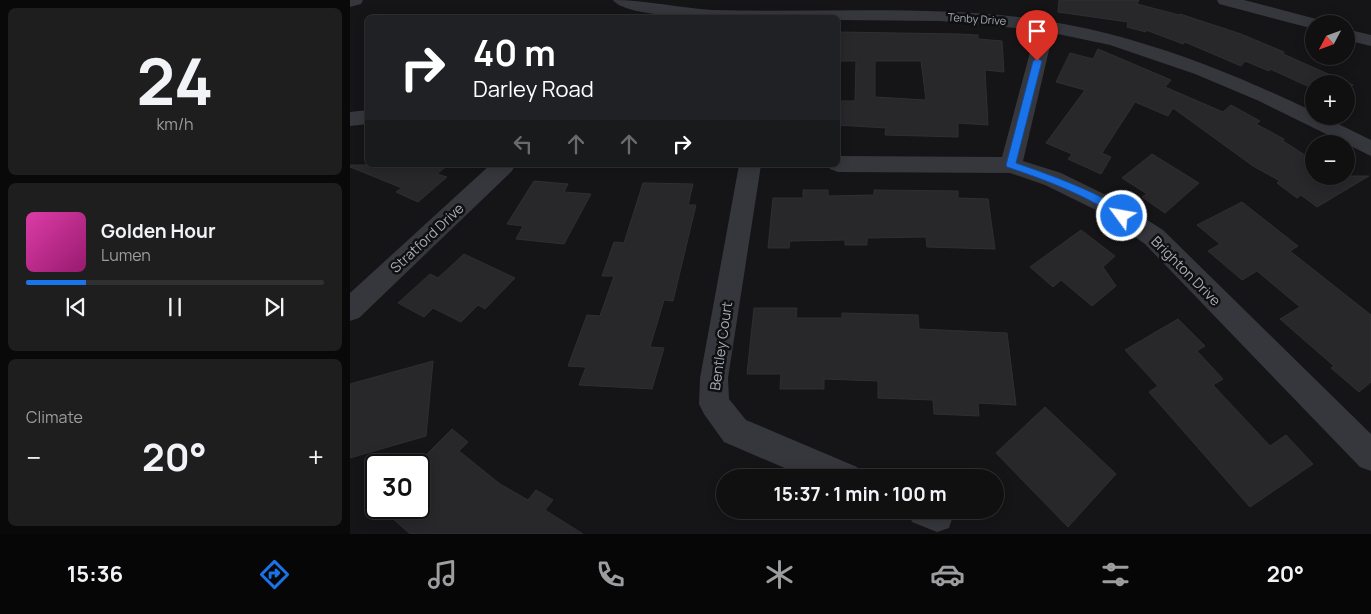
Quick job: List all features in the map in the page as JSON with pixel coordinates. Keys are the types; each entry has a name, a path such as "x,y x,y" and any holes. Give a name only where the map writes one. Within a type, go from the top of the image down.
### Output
{"street":[{"path":"350,2 355,0"},
{"name":"Tenby Drive","path":"621,0 642,12 673,12 703,15"},
{"path":"1225,0 1305,22"},
{"name":"Tenby Drive","path":"840,17 950,17 998,20 1066,29 1128,44 1232,82 1371,149"},
{"path":"1011,165 1046,26"},
{"path":"1355,37 1371,41"},
{"path":"350,119 365,117"},
{"name":"Brighton Drive","path":"840,164 1011,165 1054,179 1106,205 1154,238 1371,456"},
{"name":"Stratford Drive","path":"350,310 502,167"},
{"name":"Bentley Court","path":"750,167 714,378 714,404 734,431 825,469"}],"building":[{"path":"1059,0 1139,0 1137,4 1180,14 1241,34 1284,52 1283,54 1305,65 1330,75 1305,75 1305,85 1270,69 1269,71 1245,61 1241,66 1185,42 1183,44 1146,30 1146,32 1127,27 1128,22 1058,12"},
{"path":"840,32 978,35 978,39 1002,41 1004,72 985,70 988,125 958,123 958,137 885,135 886,128 840,125 840,101 855,101 856,61 840,61","holes":["875,61 921,61 926,100 875,97"]},
{"path":"1098,49 1171,80 1165,87 1223,112 1231,105 1260,121 1256,124 1284,139 1283,141 1305,155 1305,185 1354,185 1317,207 1301,195 1297,198 1277,183 1280,181 1253,166 1173,108 1168,116 1135,102 1102,153 1111,157 1101,174 1068,159 1072,154 1046,143 1085,90 1056,82 1070,53 1093,59"},
{"path":"1152,154 1199,183 1165,213 1142,197 1147,194 1122,178"},
{"path":"350,165 365,165 365,167 446,167 437,174 447,177 418,202 396,192 402,188 350,167"},
{"path":"1355,176 1369,176 1355,184"},
{"path":"534,181 568,184 564,192 591,194 564,244 516,239 523,226 507,224"},
{"path":"643,183 693,184 688,205 696,205 673,301 664,300 650,347 664,348 652,389 579,385 586,367 568,366 587,315 600,316 614,276 602,276 614,242 624,243"},
{"path":"803,190 828,190 828,196 874,195 874,190 958,191 958,198 988,199 995,249 927,247 926,237 867,238 867,245 845,245 845,240 790,241 789,248 768,248 773,198 803,198"},
{"path":"1242,202 1298,246 1290,251 1371,315 1371,382 1359,392 1331,368 1334,366 1280,319 1300,307 1257,271 1242,280 1208,251 1220,244 1197,225"},
{"path":"1081,230 1115,256 1103,267 1116,286 1092,306 1061,280 1053,287 1030,267"},
{"path":"464,254 515,278 485,309 478,305 461,322 433,308 424,317 398,303 430,274 438,278"},
{"path":"754,308 797,308 796,318 842,318 842,313 918,315 919,329 1007,333 1016,405 978,403 979,416 934,414 933,400 878,398 878,381 824,379 824,389 780,389 781,374 747,374"},
{"path":"1178,319 1205,346 1197,351 1223,379 1213,385 1270,446 1286,435 1313,464 1250,507 1149,392 1158,386 1125,350"},
{"path":"433,361 426,436 350,458 350,384"},
{"path":"1045,407 1116,474 1068,527 996,453"},
{"path":"452,429 468,442 459,451 500,484 528,500 536,490 553,500 545,510 583,534 410,534 393,519 430,519 430,454 427,454"}],"route":[{"path":"1037,61 1011,165 1054,179 1106,205 1122,216"}]}
